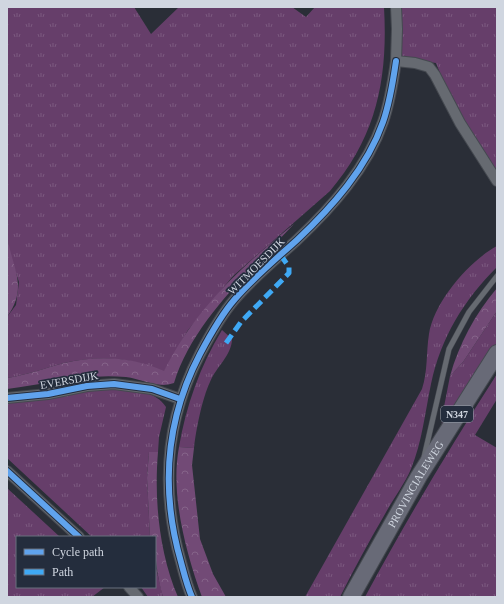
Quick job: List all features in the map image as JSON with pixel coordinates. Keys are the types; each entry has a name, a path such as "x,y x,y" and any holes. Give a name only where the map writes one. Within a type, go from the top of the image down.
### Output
{"main road":[{"name":"PROVINCIALEWEG","path":"350,597 419,476 497,353"}],"street":[{"name":"WITMOESDIJK","path":"191,596 175,540 168,482 170,442 180,399 190,373 208,338 234,300 335,200 363,162 383,122 391,92 396,62 396,7"},
{"path":"396,62 415,63 429,67 435,75 460,123 497,181"},
{"name":"EVERSDIJK","path":"7,398 42,395 87,386 114,384 152,389 180,399"},
{"path":"7,471 78,536"},
{"path":"130,588 138,597"}],"lane":[{"path":"419,476 450,349 468,312 497,276"}],"green space":[{"path":"7,7 134,7 151,34 179,7 292,7 306,17 315,7 384,7 384,58 381,82 369,127 359,149 346,170 330,191 233,276 188,330 164,372 127,360 102,358 76,360 7,378 7,317 16,305 19,282 10,255 7,235"},
{"path":"399,7 497,7 497,175 454,108 436,63 399,58"},
{"path":"294,224 242,278 209,318 195,338 183,360 174,383 162,385 126,377 96,376 7,389 7,378 77,360 102,358 128,360 152,366 164,371 190,328 205,308 256,256"},
{"path":"7,235 18,286 14,306 7,317"},
{"path":"497,246 497,267 464,306 455,320 441,351 435,367 415,459 405,481 373,534 340,597 305,597 422,389 425,375 429,334 432,322 445,296 464,272 486,253"},
{"path":"497,288 497,311 463,362 450,376 463,341 482,308"},
{"path":"497,311 497,344 441,431 450,376 463,362"},
{"path":"222,330 232,339 231,345 227,356 213,377 204,397 194,448 179,447 190,401 195,387 207,358"},
{"path":"497,374 497,399 475,435 497,448 497,597 365,597 429,484"},
{"path":"118,388 138,391 157,398 166,407 159,437 158,452 149,452 147,478 150,536 91,536 7,458 7,401 34,401 92,389"},
{"path":"179,447 194,448 192,465 200,539 213,574 226,597 202,597 190,562 178,504 177,465"},
{"path":"149,452 158,452 157,488 159,526 166,562 178,597 163,597 159,582 156,560 156,536 150,536 147,478"},
{"path":"7,488 59,536 16,536 16,588 104,588 92,597 7,597"},
{"path":"156,568 163,597 148,597 142,588 156,588"}],"marked path":[{"path":"226,343 241,322 289,273 289,267 280,254"}],"cycle path":[{"path":"192,597 174,535 170,508 169,482 173,430 179,404 188,379 220,318 230,305 249,284 323,214 358,171 368,155 383,122 396,61"},
{"path":"7,398 48,394 87,386 114,384 152,389 180,399"},
{"path":"7,471 78,536"}]}
